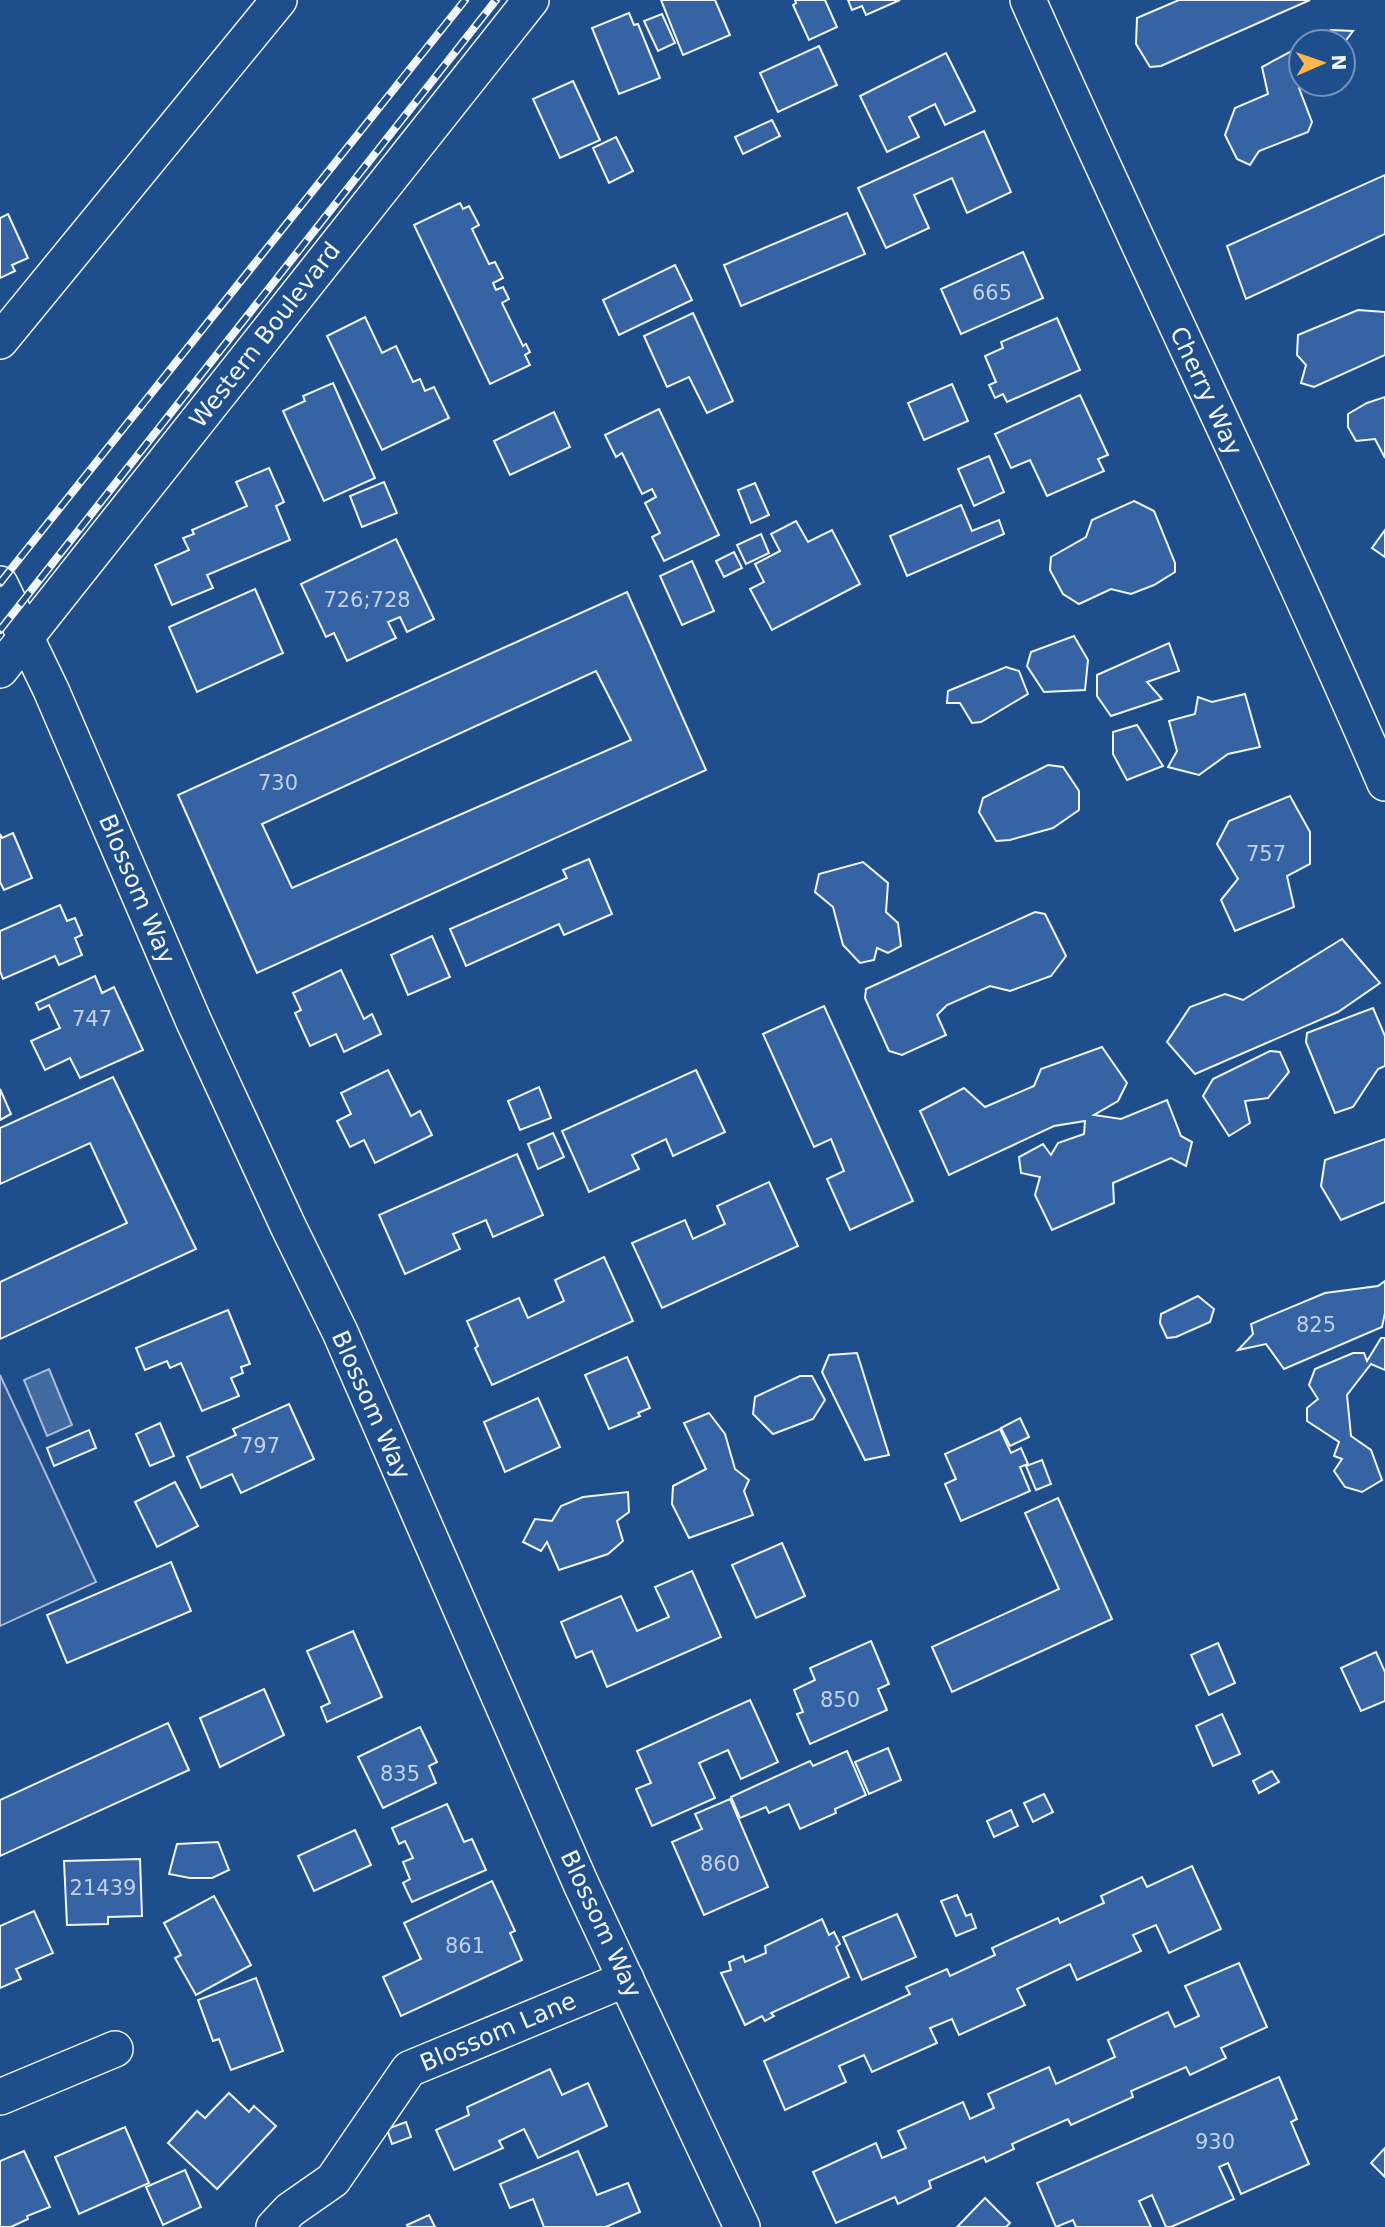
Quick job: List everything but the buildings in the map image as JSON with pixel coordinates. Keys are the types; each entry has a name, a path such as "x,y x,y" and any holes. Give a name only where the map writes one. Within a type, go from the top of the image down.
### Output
{"street":[{"path":"0,341 279,0"},
{"name":"Western Boulevard","path":"0,670 531,0"},
{"name":"Cherry Way","path":"1028,0 1130,228 1282,550 1385,783"},
{"name":"Blossom Way","path":"0,584 71,736 194,1022 340,1332 581,1884 742,2227"},
{"name":"Blossom Lane","path":"274,2227 290,2210 333,2180 409,2069 626,1979"},
{"path":"0,2097 115,2049"}],"shaded area":[{"path":"49,1369 72,1425 47,1436 24,1380"},
{"path":"0,1375 96,1582 0,1626"}],"railway":[{"path":"0,583 465,0"},
{"path":"0,630 496,0"}]}
